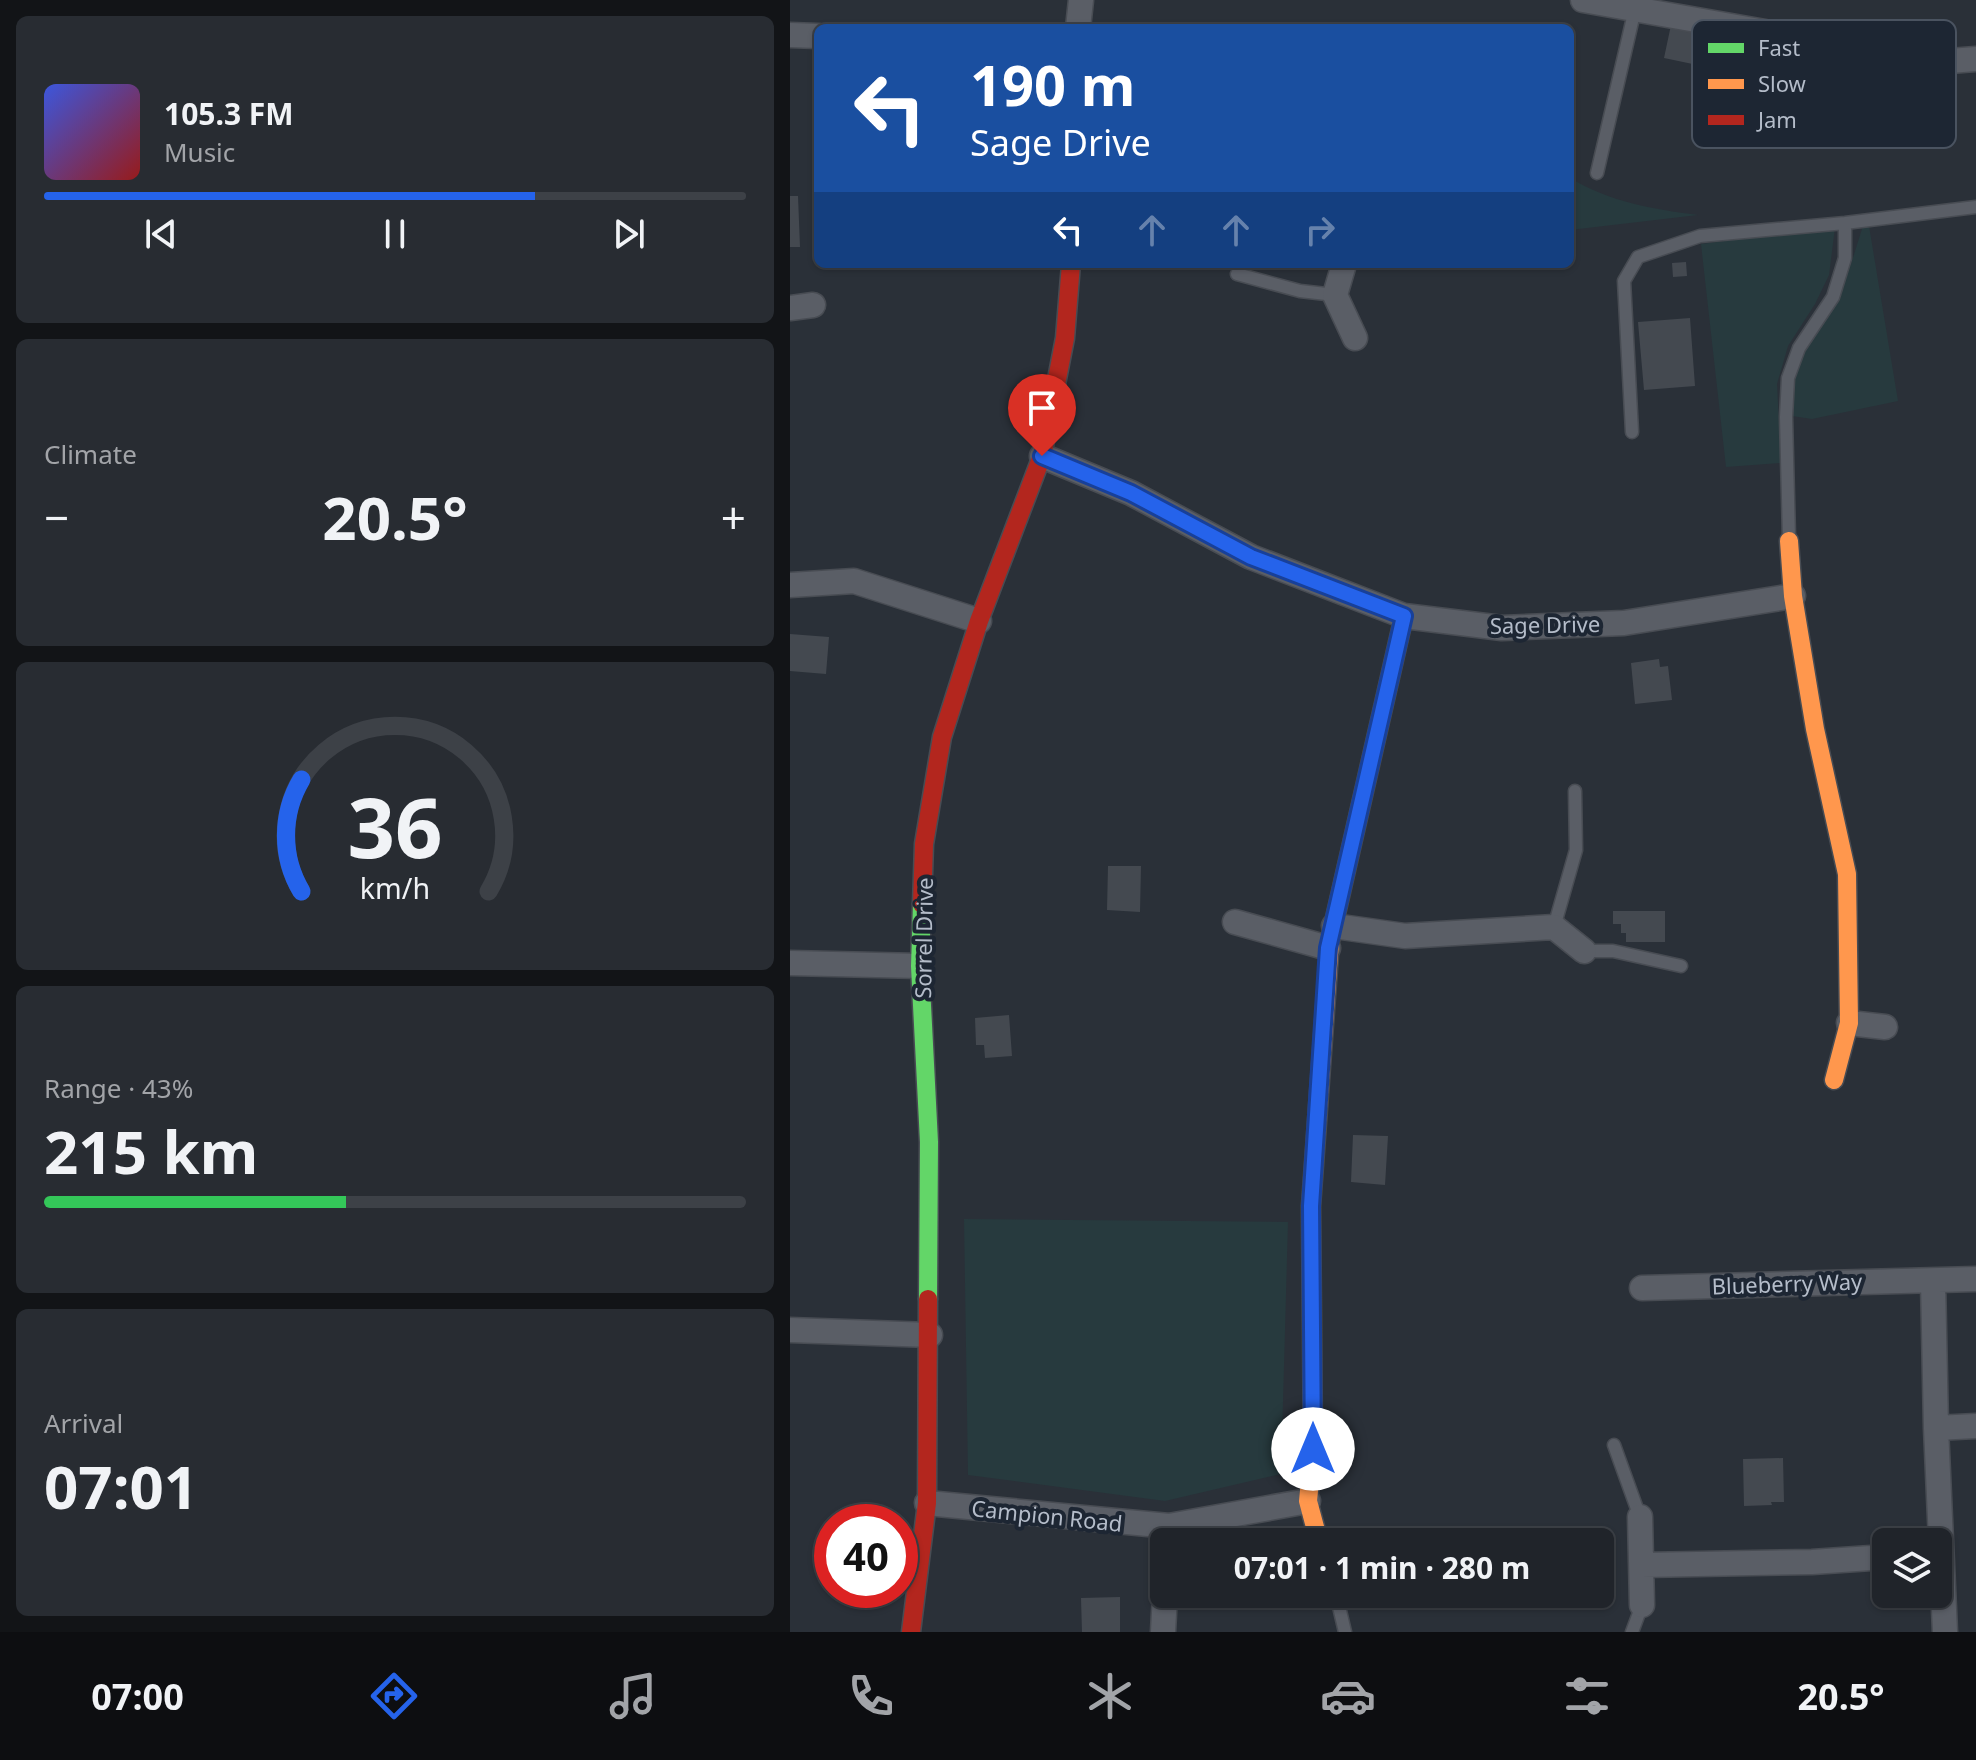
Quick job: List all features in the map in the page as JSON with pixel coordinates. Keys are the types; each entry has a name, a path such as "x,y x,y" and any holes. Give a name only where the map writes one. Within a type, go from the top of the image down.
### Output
{"street":[{"path":"1078,24 1081,0"},
{"path":"1583,0 1697,20"},
{"path":"790,35 814,36"},
{"path":"1956,61 1976,59"},
{"name":"Sorrel Drive","path":"911,1632 927,1503 930,1335 929,1142 920,966 924,844 942,737 979,621 1042,456 1065,338 1071,268"},
{"path":"1343,268 1335,295 1355,338"},
{"name":"Sage Drive","path":"1042,456 1131,493 1251,557 1404,616 1502,628 1624,623 1793,596"},
{"path":"1789,541 1793,596 1815,729 1847,874 1849,1023 1834,1080"},
{"path":"790,585 854,581 979,621"},
{"path":"1315,1528 1308,1501 1313,1449 1311,1206 1331,937 1404,616"},
{"path":"1235,922 1331,937 1554,927 1584,951"},
{"path":"790,963 920,966"},
{"path":"1849,1023 1885,1027"},
{"name":"Blueberry Way","path":"1642,1288 1976,1279"},
{"path":"1933,1281 1939,1528"},
{"path":"790,1330 930,1335"},
{"path":"1936,1428 1976,1426"},
{"name":"Campion Road","path":"1193,1528 1308,1501"},
{"name":"Campion Road","path":"927,1503 1150,1532"},
{"path":"1640,1517 1642,1605"},
{"path":"1642,1565 1872,1558"},
{"path":"1163,1632 1164,1608"},
{"path":"1943,1608 1945,1632"}],"lane":[{"path":"1597,173 1635,9"},
{"path":"1632,432 1624,281 1638,257 1700,236 1976,207"},
{"path":"1789,541 1788,378 1799,348 1833,297 1845,258 1845,223"},
{"path":"1237,274 1300,291 1335,295"},
{"path":"1554,927 1576,850 1575,791"},
{"path":"1584,951 1613,951 1681,966"},
{"path":"1614,1445 1640,1517"},
{"path":"1632,1632 1642,1605"},
{"path":"1339,1608 1345,1632"}],"green space":[{"path":"1574,180 1600,193 1632,203 1698,215 1574,230"},
{"path":"1863,226 1869,226 1898,401 1812,419 1792,416 1795,376 1800,361 1840,291"},
{"path":"1835,227 1829,275 1788,346 1777,384 1781,463 1726,467 1701,244"},
{"path":"964,1219 1288,1222 1281,1474 1165,1501 968,1475"}],"building":[{"path":"1671,25 1692,29 1692,64 1664,58"},
{"path":"790,196 798,196 800,247 790,247"},
{"path":"1686,262 1687,276 1673,277 1672,263"},
{"path":"1690,318 1695,386 1644,390 1638,322"},
{"path":"790,634 829,637 826,674 790,671"},
{"path":"1659,659 1660,667 1668,666 1672,700 1635,704 1631,663"},
{"path":"1108,866 1141,866 1140,912 1107,910"},
{"path":"1613,911 1665,911 1665,942 1626,942 1626,933 1621,933 1621,924 1613,924"},
{"path":"1009,1015 1012,1056 985,1058 984,1045 976,1045 975,1018"},
{"path":"1353,1135 1388,1136 1385,1185 1351,1182"},
{"path":"1783,1458 1784,1502 1744,1506 1743,1459"},
{"path":"1120,1597 1120,1632 1082,1632 1081,1598"}],"traffic: fast":[{"path":"1330,940 1404,616"},
{"path":"922,904 920,966 929,1142 928,1299"}],"traffic: slow":[{"path":"1789,541 1793,596 1815,729 1847,874 1849,1023 1834,1080"},
{"path":"1315,1528 1308,1501 1313,1449 1311,1206 1330,940"}],"traffic: jam":[{"path":"922,904 924,844 942,737 979,621 1042,456 1065,338 1071,268"},
{"path":"911,1632 927,1503 928,1299"}],"route":[{"path":"1042,456 1131,493 1251,557 1404,616 1328,948 1311,1206 1313,1449"}]}
